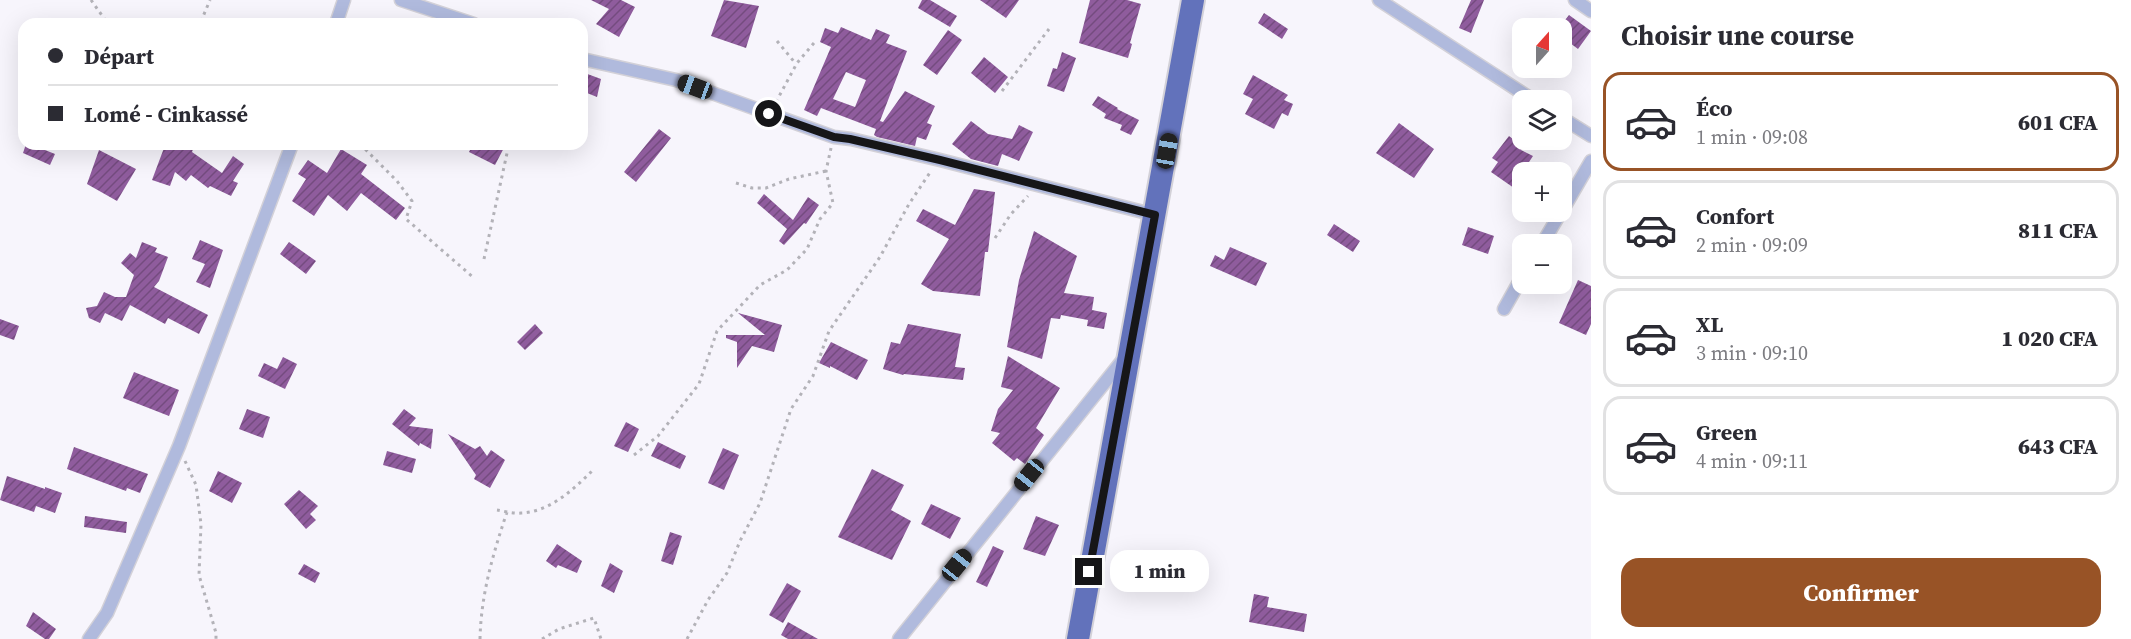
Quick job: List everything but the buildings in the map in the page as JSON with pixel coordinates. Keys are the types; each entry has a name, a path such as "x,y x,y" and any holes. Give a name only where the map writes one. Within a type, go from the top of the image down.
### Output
{"highway":[{"path":"1078,639 1193,0"}],"street":[{"path":"338,18 345,0"},
{"path":"401,0 456,18"},
{"path":"1379,0 1518,90"},
{"path":"1575,0 1591,11"},
{"path":"588,60 676,80 834,137 940,160 1155,215"},
{"path":"1572,124 1591,136"},
{"path":"89,639 107,613 179,446 290,150"},
{"path":"1572,193 1591,161"},
{"path":"1504,309 1512,294"},
{"path":"899,639 1130,350"}],"path":[{"path":"91,0 104,18"},
{"path":"202,18 210,0"},
{"path":"1002,91 1049,29"},
{"path":"777,42 796,64"},
{"path":"769,114 787,85 796,64 814,43"},
{"path":"634,455 658,436 699,384 717,331 760,285 787,270 807,249 820,219 833,203 826,171 834,137"},
{"path":"366,150 397,181 412,201 406,219 474,278"},
{"path":"484,259 508,150"},
{"path":"687,639 708,600 727,573 740,541 760,503 791,409 813,376 829,331 880,257 909,204 940,160"},
{"path":"736,183 752,188 766,188 789,179 826,171"},
{"path":"995,238 1011,214 1038,186"},
{"path":"179,446 196,485 201,524 200,574 216,639"},
{"path":"497,510 520,514 543,508 571,492 593,470"},
{"path":"480,639 480,613 485,587 507,512"},
{"path":"542,639 559,629 594,618 601,639"}],"route":[{"path":"769,114 834,137 940,160 1155,215 1089,572"}]}
